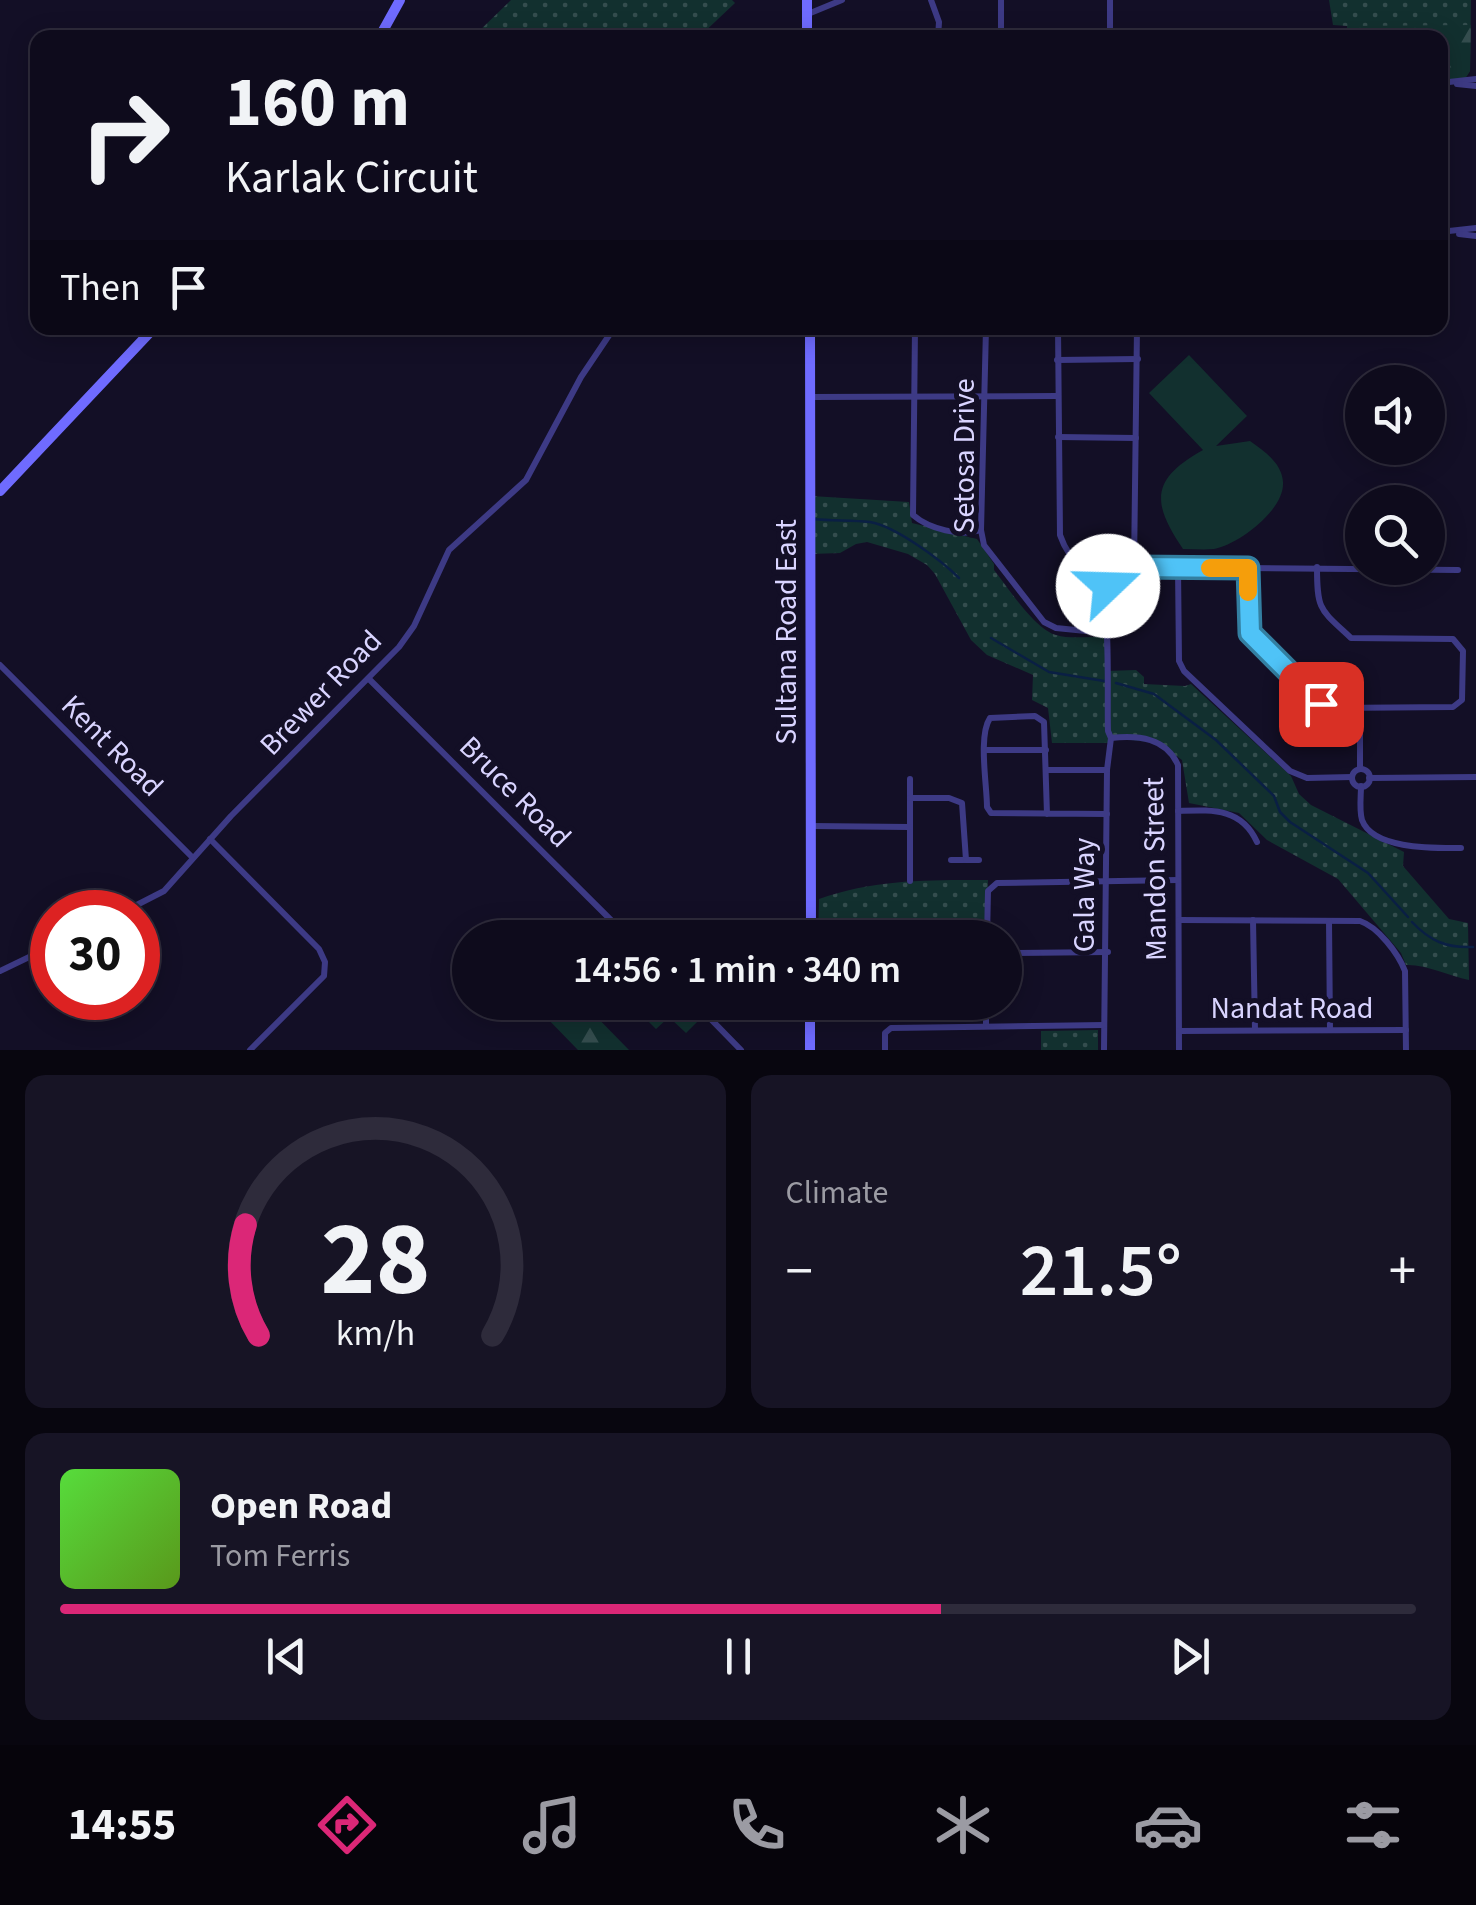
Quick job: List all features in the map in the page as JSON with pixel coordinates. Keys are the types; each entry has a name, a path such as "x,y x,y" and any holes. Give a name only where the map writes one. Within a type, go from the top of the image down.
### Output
{"street":[{"path":"383,30 400,0"},
{"path":"807,0 807,30"},
{"path":"807,14 842,0"},
{"path":"931,0 938,30"},
{"path":"1001,0 1001,30"},
{"path":"1110,0 1110,30"},
{"path":"1448,83 1476,82"},
{"path":"1448,232 1476,228"},
{"path":"1453,232 1476,236"},
{"path":"0,491 147,335"},
{"name":"Brewer Road","path":"160,893 370,679 414,626 449,550 526,480 580,377 609,335"},
{"name":"Sultana Road East","path":"810,335 811,920"},
{"path":"915,335 914,518 962,534 981,530"},
{"name":"Setosa Drive","path":"986,335 981,530 990,554 1044,622 1056,628 1106,632"},
{"path":"1058,335 1063,544 1097,593 1138,568 1458,570"},
{"path":"1137,335 1138,568"},
{"path":"1058,360 1138,360"},
{"path":"811,396 1057,396"},
{"path":"1058,436 1136,438"},
{"path":"1178,568 1179,660 1188,675 1290,771 1307,778 1352,777 1360,769 1360,708"},
{"path":"1248,568 1249,628 1255,641 1315,701 1327,707 1360,708 1459,705 1463,651 1452,640 1351,638 1317,602 1317,568"},
{"name":"Gala Way","path":"1097,593 1105,610 1110,739 1104,1050"},
{"name":"Kent Road","path":"0,665 193,858"},
{"name":"Bruce Road","path":"370,679 611,920"},
{"path":"1047,814 1044,722 1026,715 990,718 985,726 988,810 998,815 1108,814"},
{"name":"Mandon Street","path":"1110,739 1147,738 1174,756 1178,766 1179,1050"},
{"path":"985,750 1046,750"},
{"path":"1360,769 1366,770 1369,778"},
{"path":"1047,770 1107,770"},
{"path":"1352,777 1361,786"},
{"path":"1461,848 1402,846 1367,828 1362,817 1361,786 1369,778 1476,777"},
{"path":"910,779 910,880"},
{"path":"910,798 949,798 962,803 966,860"},
{"path":"1178,811 1229,813 1240,819 1257,842"},
{"path":"810,826 909,827"},
{"path":"210,839 319,949 325,962 324,976 250,1050"},
{"path":"952,860 979,860"},
{"path":"987,920 987,899 993,885 1178,880"},
{"path":"1178,920 1370,924 1405,971 1406,1050"},
{"path":"1254,920 1255,1030"},
{"path":"1329,921 1330,1030"},
{"path":"1022,953 1108,952"},
{"path":"0,971 30,957"},
{"path":"712,1020 741,1050"},
{"path":"810,1020 810,1050"},
{"path":"986,1020 986,1025"},
{"path":"885,1050 885,1033 891,1028 1104,1026"},
{"name":"Nandat Road","path":"1179,1030 1406,1030"}],"green space":[{"path":"511,0 735,3 706,30 480,30"},
{"path":"1329,0 1471,0 1470,71 1465,79 1448,79 1448,30 1347,30 1347,26 1333,25"},
{"path":"1471,25 1470,71 1465,78 1448,78 1448,30 1347,30 1347,26"},
{"path":"1189,355 1247,416 1216,446 1250,441 1276,463 1283,482 1276,504 1258,524 1235,541 1214,549 1183,549 1162,505 1161,493 1173,471 1203,450 1149,393"},
{"path":"811,496 909,502 912,523 977,539 1014,597 1048,631 1062,636 1106,638 1106,671 1136,670 1144,677 1144,684 1191,684 1291,776 1299,794 1311,805 1404,852 1403,866 1449,919 1468,923 1469,980 1406,965 1401,953 1338,879 1267,840 1239,813 1189,803 1182,760 1159,743 1112,738 1108,743 1052,743 1048,708 1032,700 1033,675 987,655 971,640 927,565 908,554 867,542 840,553 811,554"},
{"path":"988,880 987,920 818,920 819,899 882,884"},
{"path":"549,1020 600,1020 629,1050 578,1050"},
{"path":"647,1020 666,1020 656,1029"},
{"path":"672,1020 699,1020 686,1033"},
{"path":"1098,1030 1098,1050 1041,1050 1041,1031"}],"waterway":[{"path":"813,519 880,525 917,545 959,578"},
{"path":"991,638 1049,672 1104,681"},
{"path":"1116,683 1154,694 1216,740 1274,796 1280,812 1290,822 1368,873 1408,917"},
{"path":"1412,922 1439,942 1473,947"}],"slow traffic":[{"path":"1210,568 1248,568 1248,592"}],"route":[{"path":"1108,586 1134,567 1248,568 1250,633 1321,704"}]}
